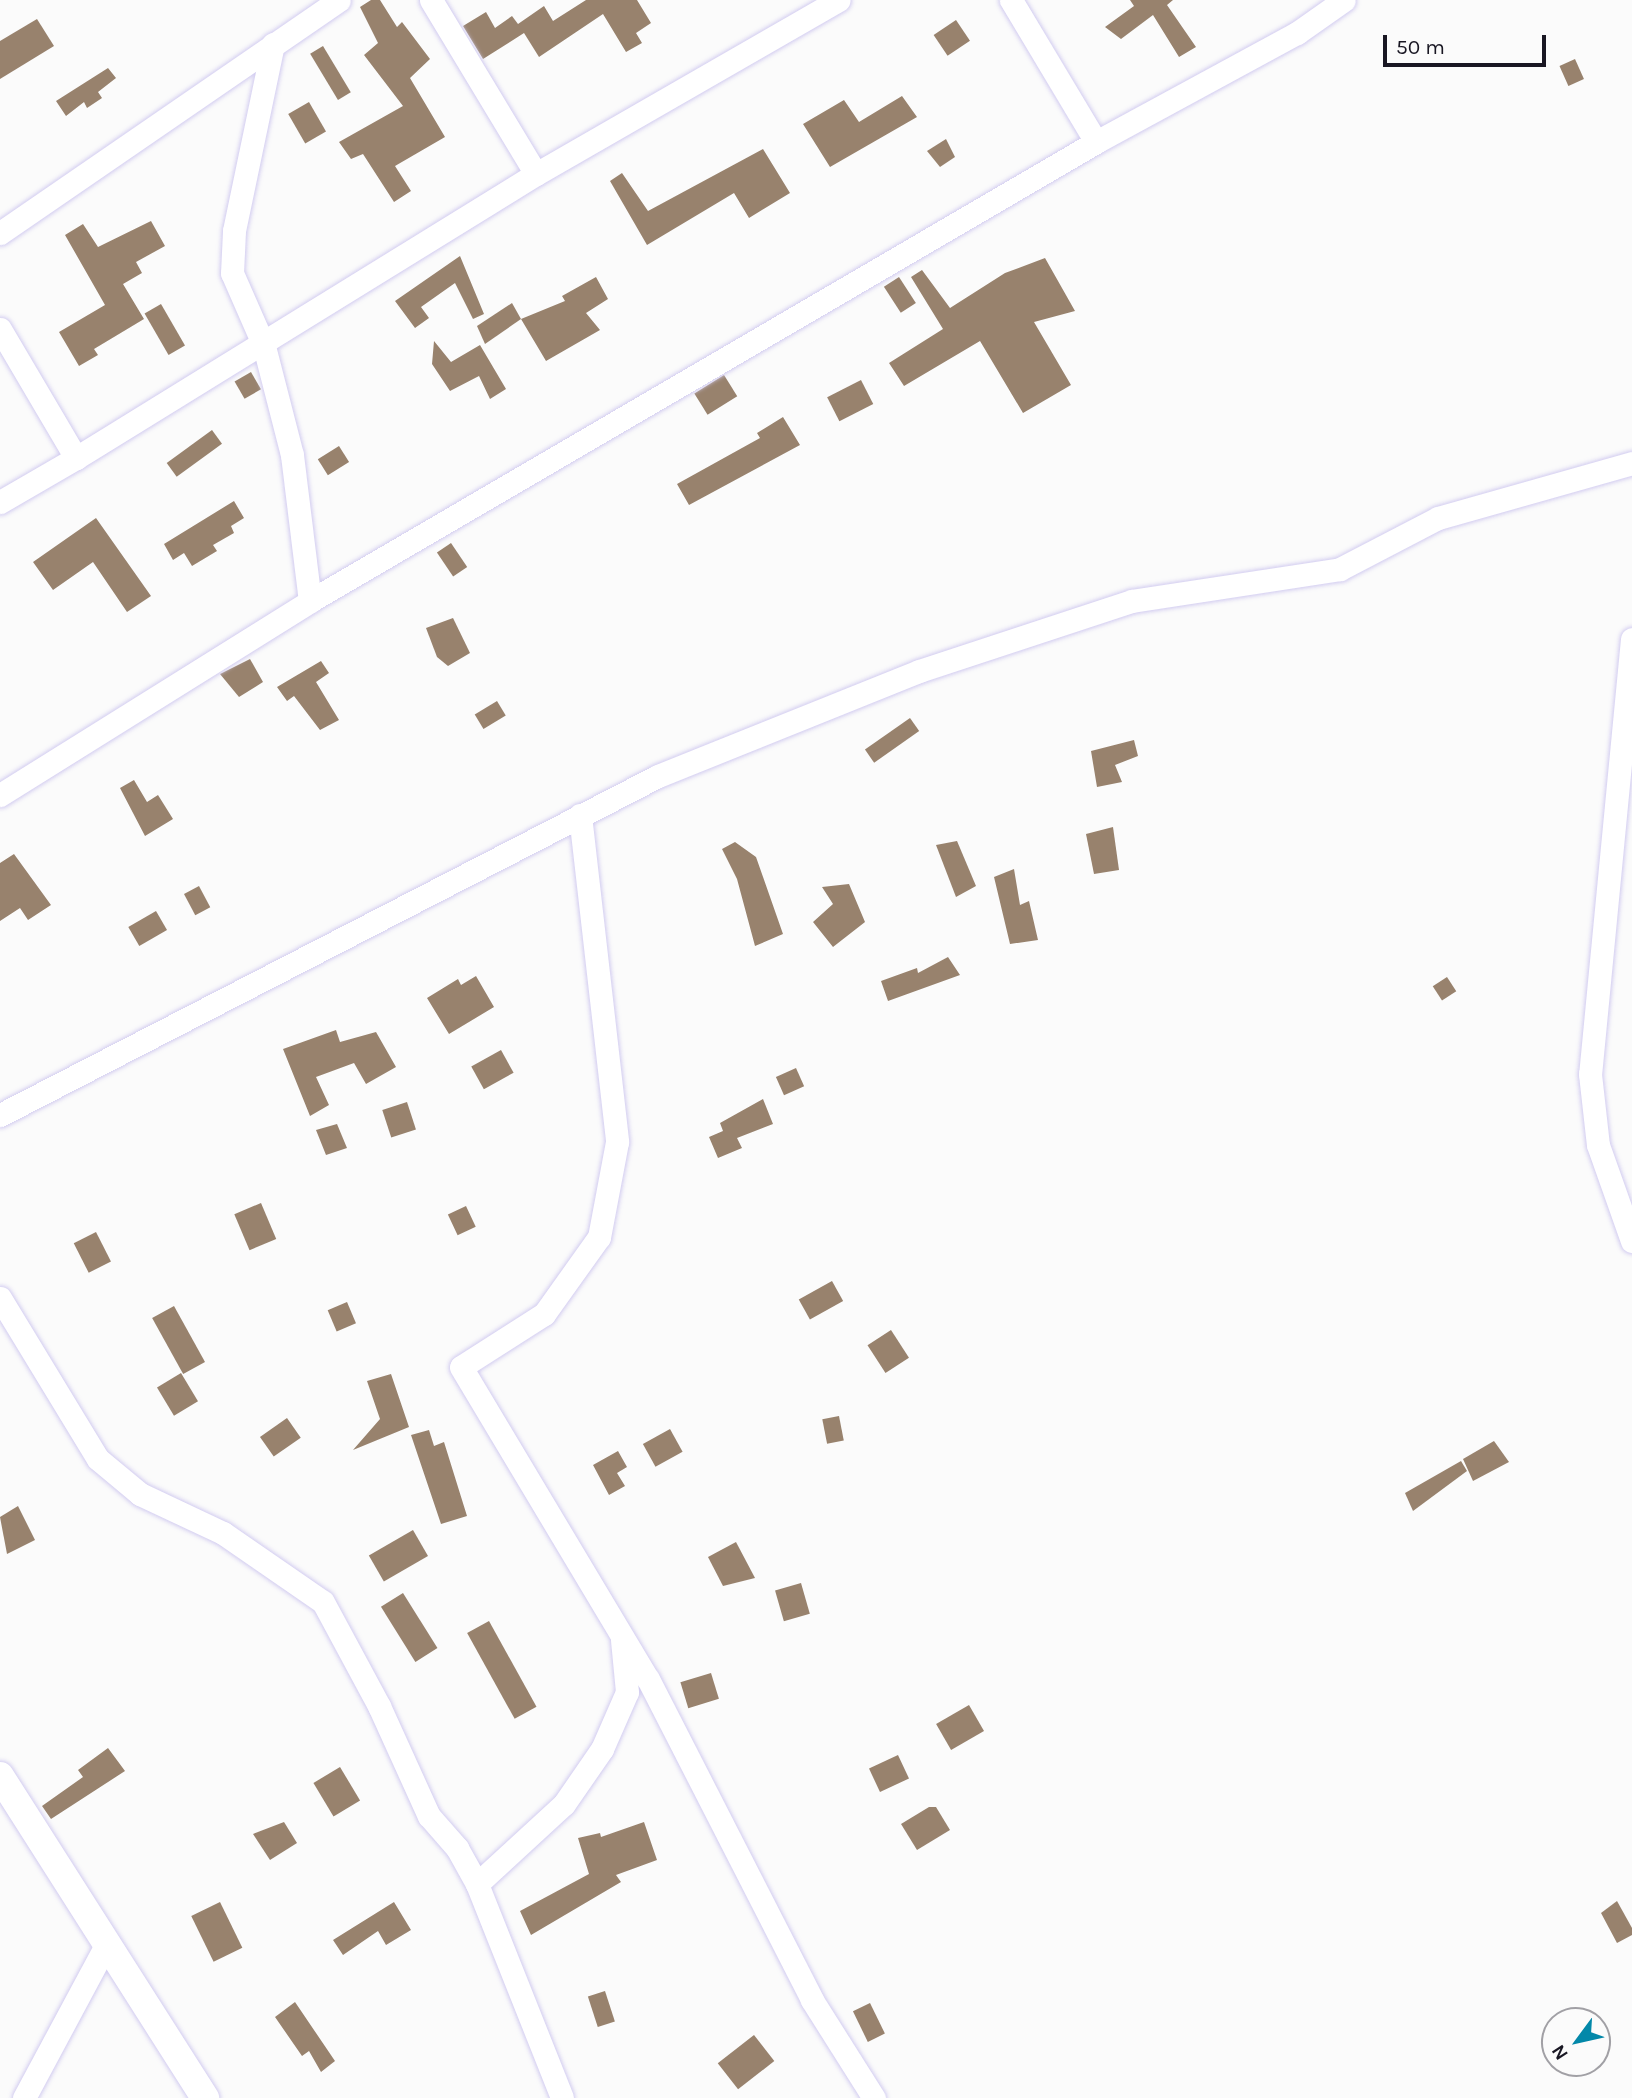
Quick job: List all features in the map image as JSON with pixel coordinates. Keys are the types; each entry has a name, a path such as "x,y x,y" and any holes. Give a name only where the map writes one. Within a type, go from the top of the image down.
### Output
{"street":[{"path":"0,233 339,0"},
{"path":"431,0 536,174"},
{"path":"0,502 264,346 536,174 839,0"},
{"path":"1011,0 1096,142"},
{"path":"0,795 310,601 1096,142 1297,33 1343,0"},
{"path":"273,44 234,231 232,273 264,346 292,455 310,601"},
{"path":"0,329 76,458"},
{"path":"0,1115 657,776 919,671 1132,601 1340,569 1438,518 1632,463"},
{"path":"1632,639 1590,1074 1598,1145 1632,1241"},
{"path":"477,1884 564,1804 602,1749 627,1692 621,1635 461,1367 544,1314 599,1237 617,1142 580,815"},
{"path":"0,1298 98,1460 140,1494 223,1532 323,1602 379,1706 429,1816 457,1848 477,1884 562,2098"},
{"path":"570,1550 695,1764 811,2000 874,2098"},
{"path":"0,1776 205,2098"},
{"path":"24,2098 106,1945"}],"building":[{"path":"371,0 380,0 397,27 402,22 430,59 410,78 445,137 395,166 411,191 394,202 363,154 351,159 339,142 403,106 364,55 378,43 360,7"},
{"path":"586,0 637,0 651,23 636,33 642,43 626,52 603,14 539,57 524,33 483,59 463,26 486,12 495,28 512,16 518,24 544,6 553,21"},
{"path":"1130,0 1173,0 1167,5 1196,47 1179,57 1153,15 1121,39 1105,27 1134,6"},
{"path":"37,19 54,46 0,79 0,41"},
{"path":"956,20 970,41 948,56 934,35"},
{"path":"323,46 351,92 338,100 310,54"},
{"path":"1575,59 1584,79 1568,86 1559,66"},
{"path":"108,68 116,78 98,92 102,98 87,108 84,102 66,116 56,101"},
{"path":"902,96 917,117 830,167 803,124 844,100 859,122"},
{"path":"309,102 326,131 305,143 288,114"},
{"path":"946,139 955,157 940,167 927,151"},
{"path":"763,149 790,193 749,218 734,193 647,245 610,181 622,173 648,211"},
{"path":"151,221 165,246 136,262 142,273 123,284 144,319 94,349 98,355 79,366 59,332 105,305 65,235 83,224 98,247"},
{"path":"460,256 484,314 473,319 455,283 421,307 429,318 415,328 395,301"},
{"path":"1045,258 1075,311 1034,322 1071,385 1023,413 980,341 904,386 889,363 943,329 911,277 922,270 950,308 1005,273"},
{"path":"596,277 608,299 586,313 600,330 546,361 521,319 565,301 562,296"},
{"path":"899,277 916,303 901,313 884,287"},
{"path":"512,303 521,319 485,344 477,326"},
{"path":"161,304 185,346 169,355 145,314"},
{"path":"434,341 451,362 480,345 506,389 490,399 479,376 450,391 432,364"},
{"path":"251,372 261,389 245,399 235,382"},
{"path":"724,375 737,396 708,415 694,394"},
{"path":"861,380 873,404 839,421 827,397"},
{"path":"783,417 800,445 689,505 677,484 760,438 757,433"},
{"path":"212,430 222,444 177,477 167,463"},
{"path":"339,446 349,462 328,475 318,459"},
{"path":"234,501 244,518 231,526 234,533 213,545 217,551 192,566 184,553 173,560 164,544"},
{"path":"96,518 151,596 127,612 93,562 53,590 33,562"},
{"path":"451,543 467,567 453,577 437,553"},
{"path":"453,618 470,653 448,666 437,657 426,628"},
{"path":"250,659 263,682 239,697 220,674"},
{"path":"321,661 329,673 316,682 339,720 320,730 294,696 287,701 277,687"},
{"path":"497,701 506,716 483,729 475,714"},
{"path":"910,718 919,731 874,763 865,750"},
{"path":"1134,740 1138,756 1115,765 1122,782 1097,787 1091,751"},
{"path":"134,780 147,802 158,795 173,819 145,836 120,788"},
{"path":"1113,827 1119,870 1094,874 1086,834"},
{"path":"957,841 976,886 956,897 936,845"},
{"path":"735,842 756,857 783,934 755,946 737,879 722,849"},
{"path":"14,854 51,905 28,920 20,908 0,921 0,863"},
{"path":"1014,869 1020,905 1029,901 1038,940 1010,944 994,877"},
{"path":"849,884 865,922 833,947 813,922 833,904 822,887"},
{"path":"199,886 210,907 195,915 184,894"},
{"path":"156,911 167,930 139,946 128,927"},
{"path":"948,957 960,975 888,1001 881,981 917,968 918,973"},
{"path":"476,976 494,1007 449,1034 427,998 458,979 461,985"},
{"path":"1447,977 1456,991 1442,1001 1433,986"},
{"path":"336,1030 340,1042 376,1032 396,1067 366,1084 354,1063 316,1077 329,1105 310,1116 283,1049"},
{"path":"501,1050 514,1073 484,1089 471,1066"},
{"path":"796,1068 804,1086 784,1095 776,1077"},
{"path":"763,1099 773,1124 737,1138 742,1148 718,1158 709,1137 723,1131 720,1123"},
{"path":"407,1102 416,1130 391,1138 382,1110"},
{"path":"337,1124 347,1148 326,1155 316,1130"},
{"path":"261,1203 276,1239 250,1250 234,1214"},
{"path":"466,1206 476,1227 458,1235 448,1214"},
{"path":"96,1232 111,1261 89,1273 74,1243"},
{"path":"832,1281 843,1301 810,1320 799,1299"},
{"path":"347,1302 356,1323 337,1331 328,1310"},
{"path":"174,1306 205,1362 183,1374 152,1318"},
{"path":"891,1330 909,1358 885,1373 868,1345"},
{"path":"181,1373 198,1401 174,1416 157,1387"},
{"path":"391,1374 409,1427 353,1450 380,1419 367,1381"},
{"path":"839,1416 844,1441 827,1444 822,1419"},
{"path":"287,1418 301,1438 274,1457 260,1437"},
{"path":"670,1429 683,1452 655,1467 643,1444"},
{"path":"429,1430 434,1446 444,1442 467,1516 441,1524 411,1435"},
{"path":"1494,1441 1509,1462 1473,1481 1463,1459"},
{"path":"618,1451 627,1467 617,1473 625,1486 609,1495 593,1465"},
{"path":"1461,1461 1467,1471 1413,1511 1405,1493"},
{"path":"18,1506 35,1540 7,1554 0,1517"},
{"path":"413,1530 428,1556 384,1581 369,1556"},
{"path":"736,1542 755,1578 723,1586 708,1557"},
{"path":"801,1583 810,1614 784,1621 775,1590"},
{"path":"403,1593 437,1648 415,1662 381,1607"},
{"path":"489,1621 537,1707 515,1719 467,1633"},
{"path":"711,1673 719,1699 688,1708 680,1682"},
{"path":"969,1705 984,1731 951,1750 936,1724"},
{"path":"108,1748 125,1771 51,1819 42,1806 83,1777 78,1770"},
{"path":"898,1755 909,1779 880,1792 869,1769"},
{"path":"340,1767 360,1800 334,1816 313,1783"},
{"path":"929,1807 936,1807 950,1830 917,1850 901,1824"},
{"path":"284,1822 297,1843 270,1860 253,1834"},
{"path":"644,1822 657,1860 616,1875 621,1882 531,1935 520,1911 589,1874 578,1838 600,1833 601,1837"},
{"path":"1617,1901 1632,1928 1632,1935 1617,1943 1601,1913"},
{"path":"220,1902 242,1948 214,1962 191,1916"},
{"path":"394,1902 411,1930 386,1945 378,1931 343,1955 333,1940"},
{"path":"605,1991 615,2021 598,2027 588,1997"},
{"path":"295,2002 335,2061 321,2072 309,2051 302,2056 275,2017"},
{"path":"870,2003 885,2034 868,2042 853,2011"},
{"path":"754,2035 774,2061 738,2089 718,2063"}]}
